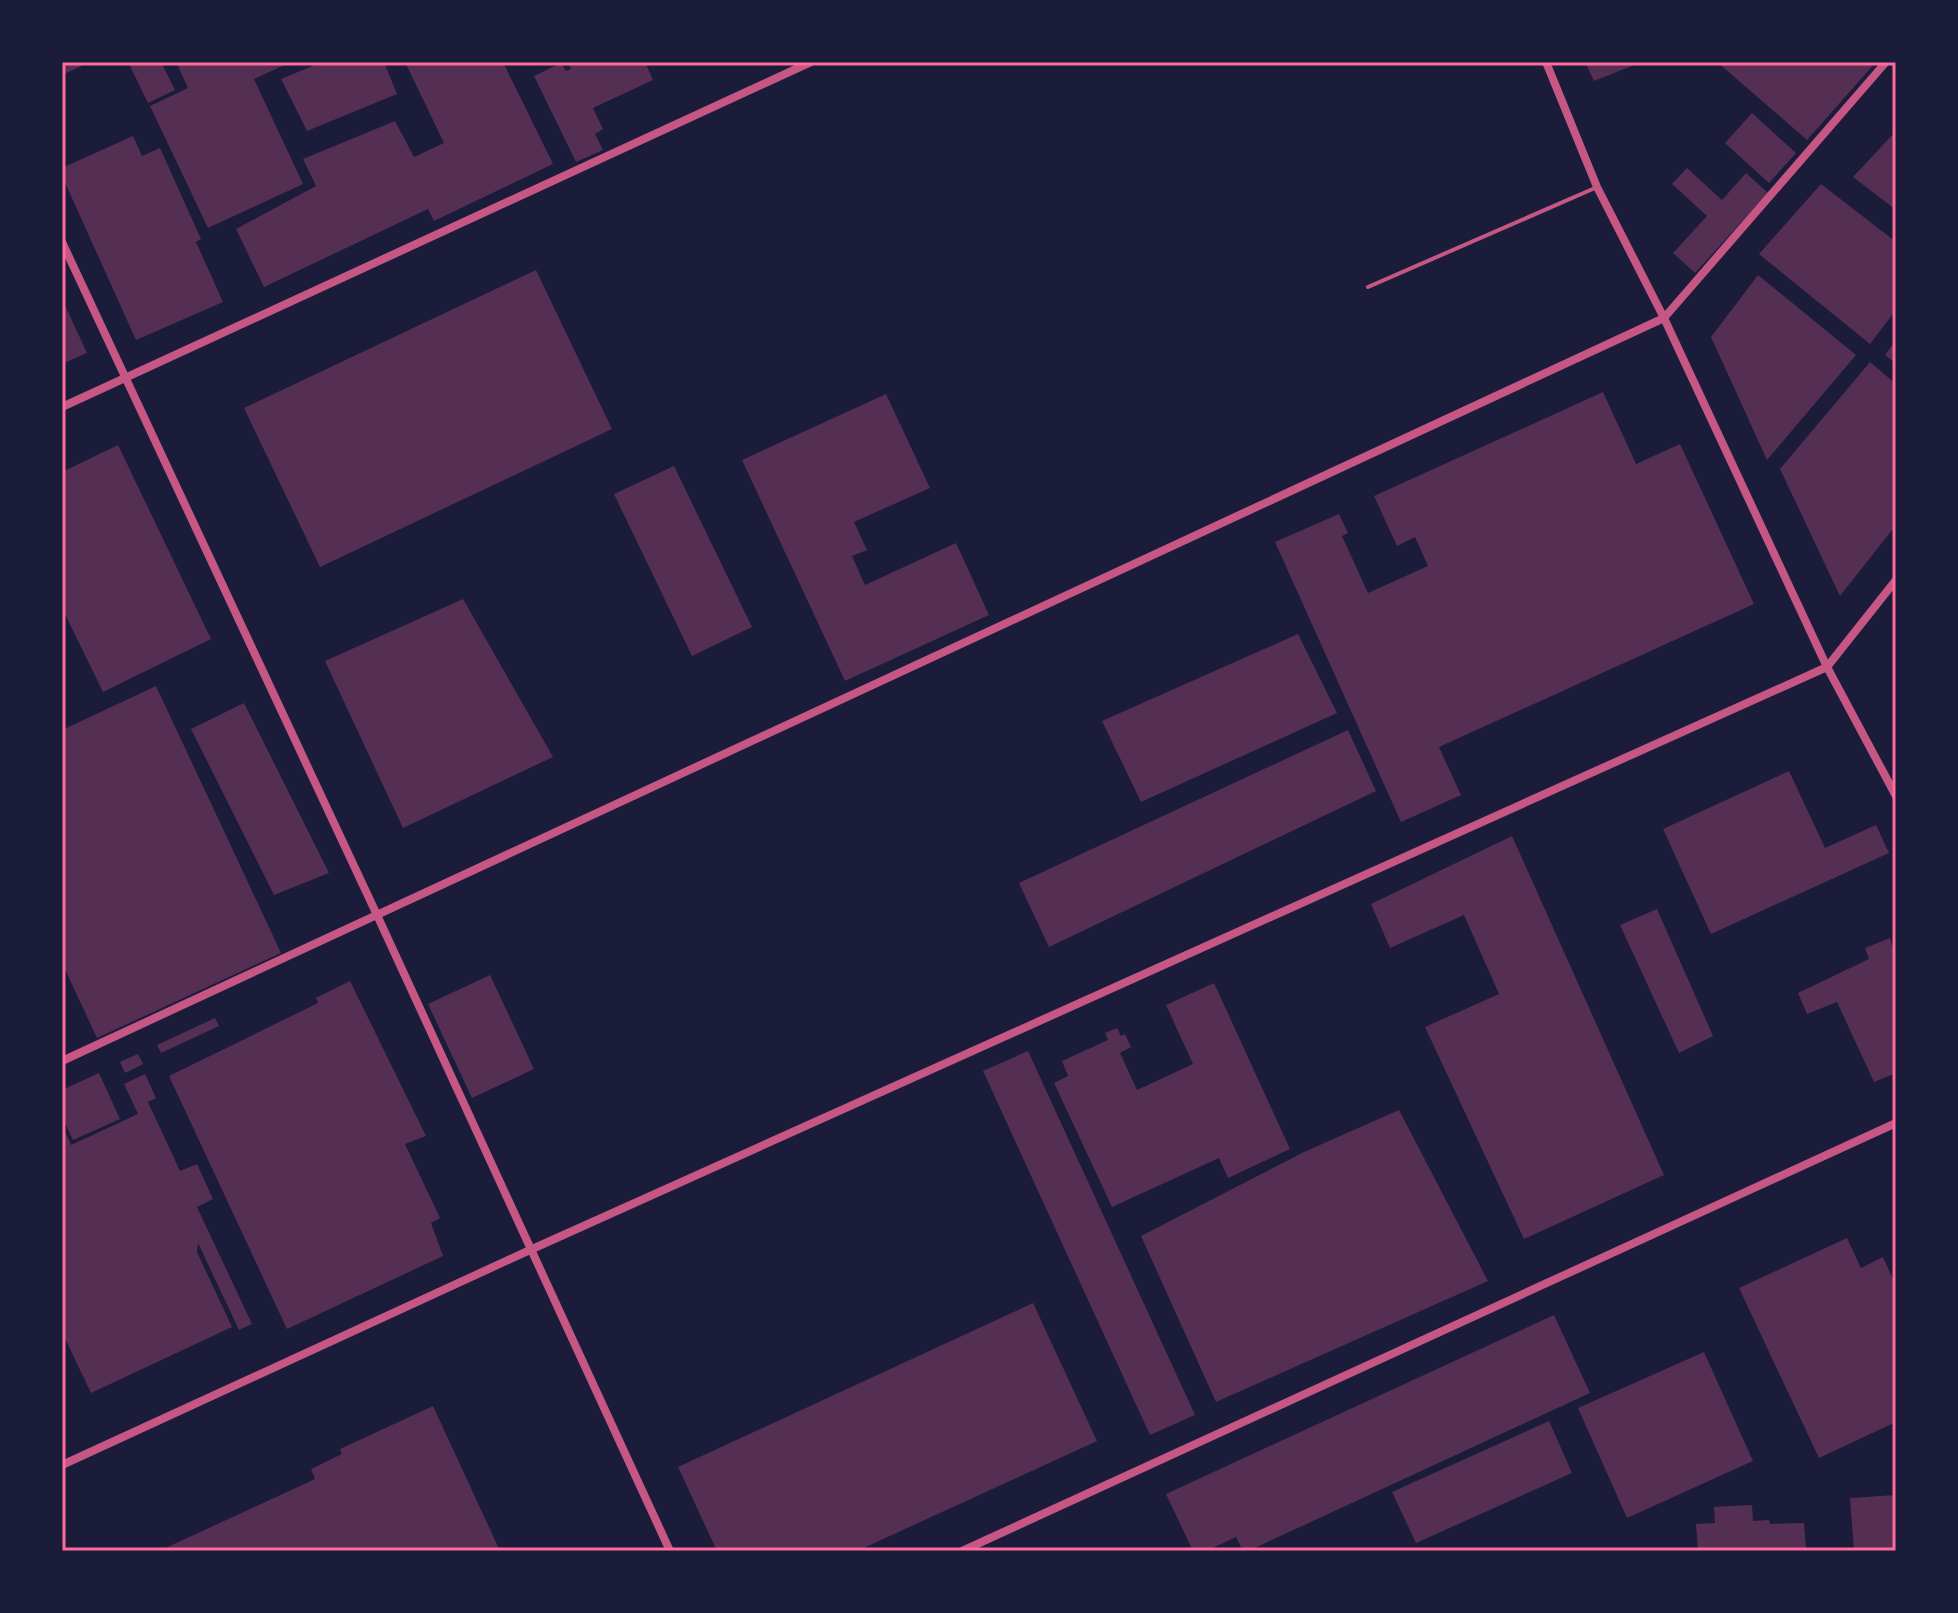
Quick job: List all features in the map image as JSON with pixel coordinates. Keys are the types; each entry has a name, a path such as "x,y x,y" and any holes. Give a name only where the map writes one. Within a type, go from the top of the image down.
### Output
{"street":[{"path":"62,407 811,62"},
{"path":"1546,62 1597,187 1664,318 1827,667 1896,796"},
{"path":"62,1061 1664,318 1886,62"},
{"path":"62,242 670,1551"},
{"path":"62,1465 530,1250 1827,667 1896,580"},
{"path":"962,1551 1896,1123"}],"lane":[{"path":"1368,287 1597,187"}],"building":[{"path":"62,62 90,62 62,75"},
{"path":"128,62 171,62 163,66 175,90 148,103"},
{"path":"176,62 291,62 254,79 303,184 208,228 150,106 188,88"},
{"path":"322,62 384,62 397,94 307,131 281,79"},
{"path":"405,62 503,62 553,164 434,221 428,209 264,287 236,229 316,186 303,159 395,121 414,157 444,143"},
{"path":"568,62 645,62 653,80 593,108 603,129 595,134 603,150 576,162 534,76 561,63 566,71 571,69"},
{"path":"1585,62 1642,62 1594,81"},
{"path":"1717,62 1876,62 1807,140"},
{"path":"1752,113 1796,153 1769,183 1725,143"},
{"path":"1896,131 1896,210 1853,177"},
{"path":"133,136 142,156 160,148 201,239 196,242 223,302 136,340 62,176 62,168"},
{"path":"1687,168 1722,200 1746,173 1768,193 1695,273 1673,253 1707,216 1672,184"},
{"path":"1821,184 1896,242 1896,310 1870,344 1759,254"},
{"path":"536,270 612,429 320,567 244,408"},
{"path":"1758,275 1856,355 1767,460 1711,337"},
{"path":"62,299 87,353 62,364"},
{"path":"1896,340 1896,364 1885,355"},
{"path":"1870,362 1896,384 1896,525 1840,596 1780,469"},
{"path":"1603,392 1636,464 1680,444 1754,604 1439,747 1461,795 1401,822 1275,542 1339,514 1348,533 1342,536 1368,593 1428,566 1415,537 1397,546 1374,496"},
{"path":"886,394 930,488 854,522 867,550 852,556 865,585 956,543 989,615 845,681 742,460"},
{"path":"118,445 211,639 103,692 62,608 62,472"},
{"path":"674,466 752,627 692,656 614,494"},
{"path":"463,599 553,757 403,828 325,661"},
{"path":"1298,634 1337,713 1141,802 1102,721"},
{"path":"156,686 281,953 97,1038 62,963 62,730"},
{"path":"244,703 329,873 274,895 191,729"},
{"path":"1348,730 1376,791 1049,947 1019,883"},
{"path":"1789,771 1825,848 1876,825 1889,853 1711,934 1663,829"},
{"path":"1512,836 1664,1175 1524,1239 1425,1027 1499,994 1464,915 1390,948 1371,904"},
{"path":"1657,909 1713,1036 1679,1053 1620,925"},
{"path":"1890,938 1893,948 1896,947 1896,1073 1874,1082 1837,1002 1807,1014 1798,993 1869,959 1865,948"},
{"path":"490,975 534,1069 472,1098 428,1004"},
{"path":"350,981 426,1136 405,1144 440,1218 431,1223 443,1256 287,1329 169,1076 318,1003 316,998"},
{"path":"1214,983 1290,1149 1228,1178 1219,1158 1112,1207 1054,1083 1068,1076 1062,1061 1108,1040 1105,1033 1117,1028 1121,1036 1125,1034 1131,1047 1120,1053 1137,1090 1193,1064 1166,1005"},
{"path":"215,1018 219,1026 161,1053 157,1045"},
{"path":"1028,1051 1195,1415 1150,1435 983,1071"},
{"path":"138,1054 143,1064 125,1073 120,1062"},
{"path":"99,1073 120,1119 73,1140 62,1117 62,1090"},
{"path":"145,1074 156,1098 148,1102 180,1171 197,1164 213,1199 197,1207 252,1324 239,1330 198,1243 197,1252 232,1327 91,1393 62,1332 62,1132 65,1131 71,1145 138,1114 124,1084"},
{"path":"1399,1110 1488,1281 1216,1402 1141,1236 1304,1152"},
{"path":"1847,1238 1861,1268 1883,1257 1896,1286 1896,1304 1892,1305 1896,1313 1896,1422 1819,1458 1739,1288"},
{"path":"1033,1303 1097,1441 857,1551 717,1551 678,1467"},
{"path":"1554,1315 1590,1393 1248,1551 1243,1551 1236,1537 1206,1551 1193,1551 1166,1494"},
{"path":"1704,1352 1753,1461 1627,1518 1578,1408"},
{"path":"433,1406 500,1551 159,1551 315,1479 311,1469 342,1454 340,1449"},
{"path":"1549,1421 1572,1473 1416,1543 1392,1492"},
{"path":"1896,1495 1896,1551 1854,1551 1850,1498"},
{"path":"1752,1505 1753,1521 1804,1523 1806,1548 1698,1551 1696,1524 1715,1523 1714,1507"}]}
